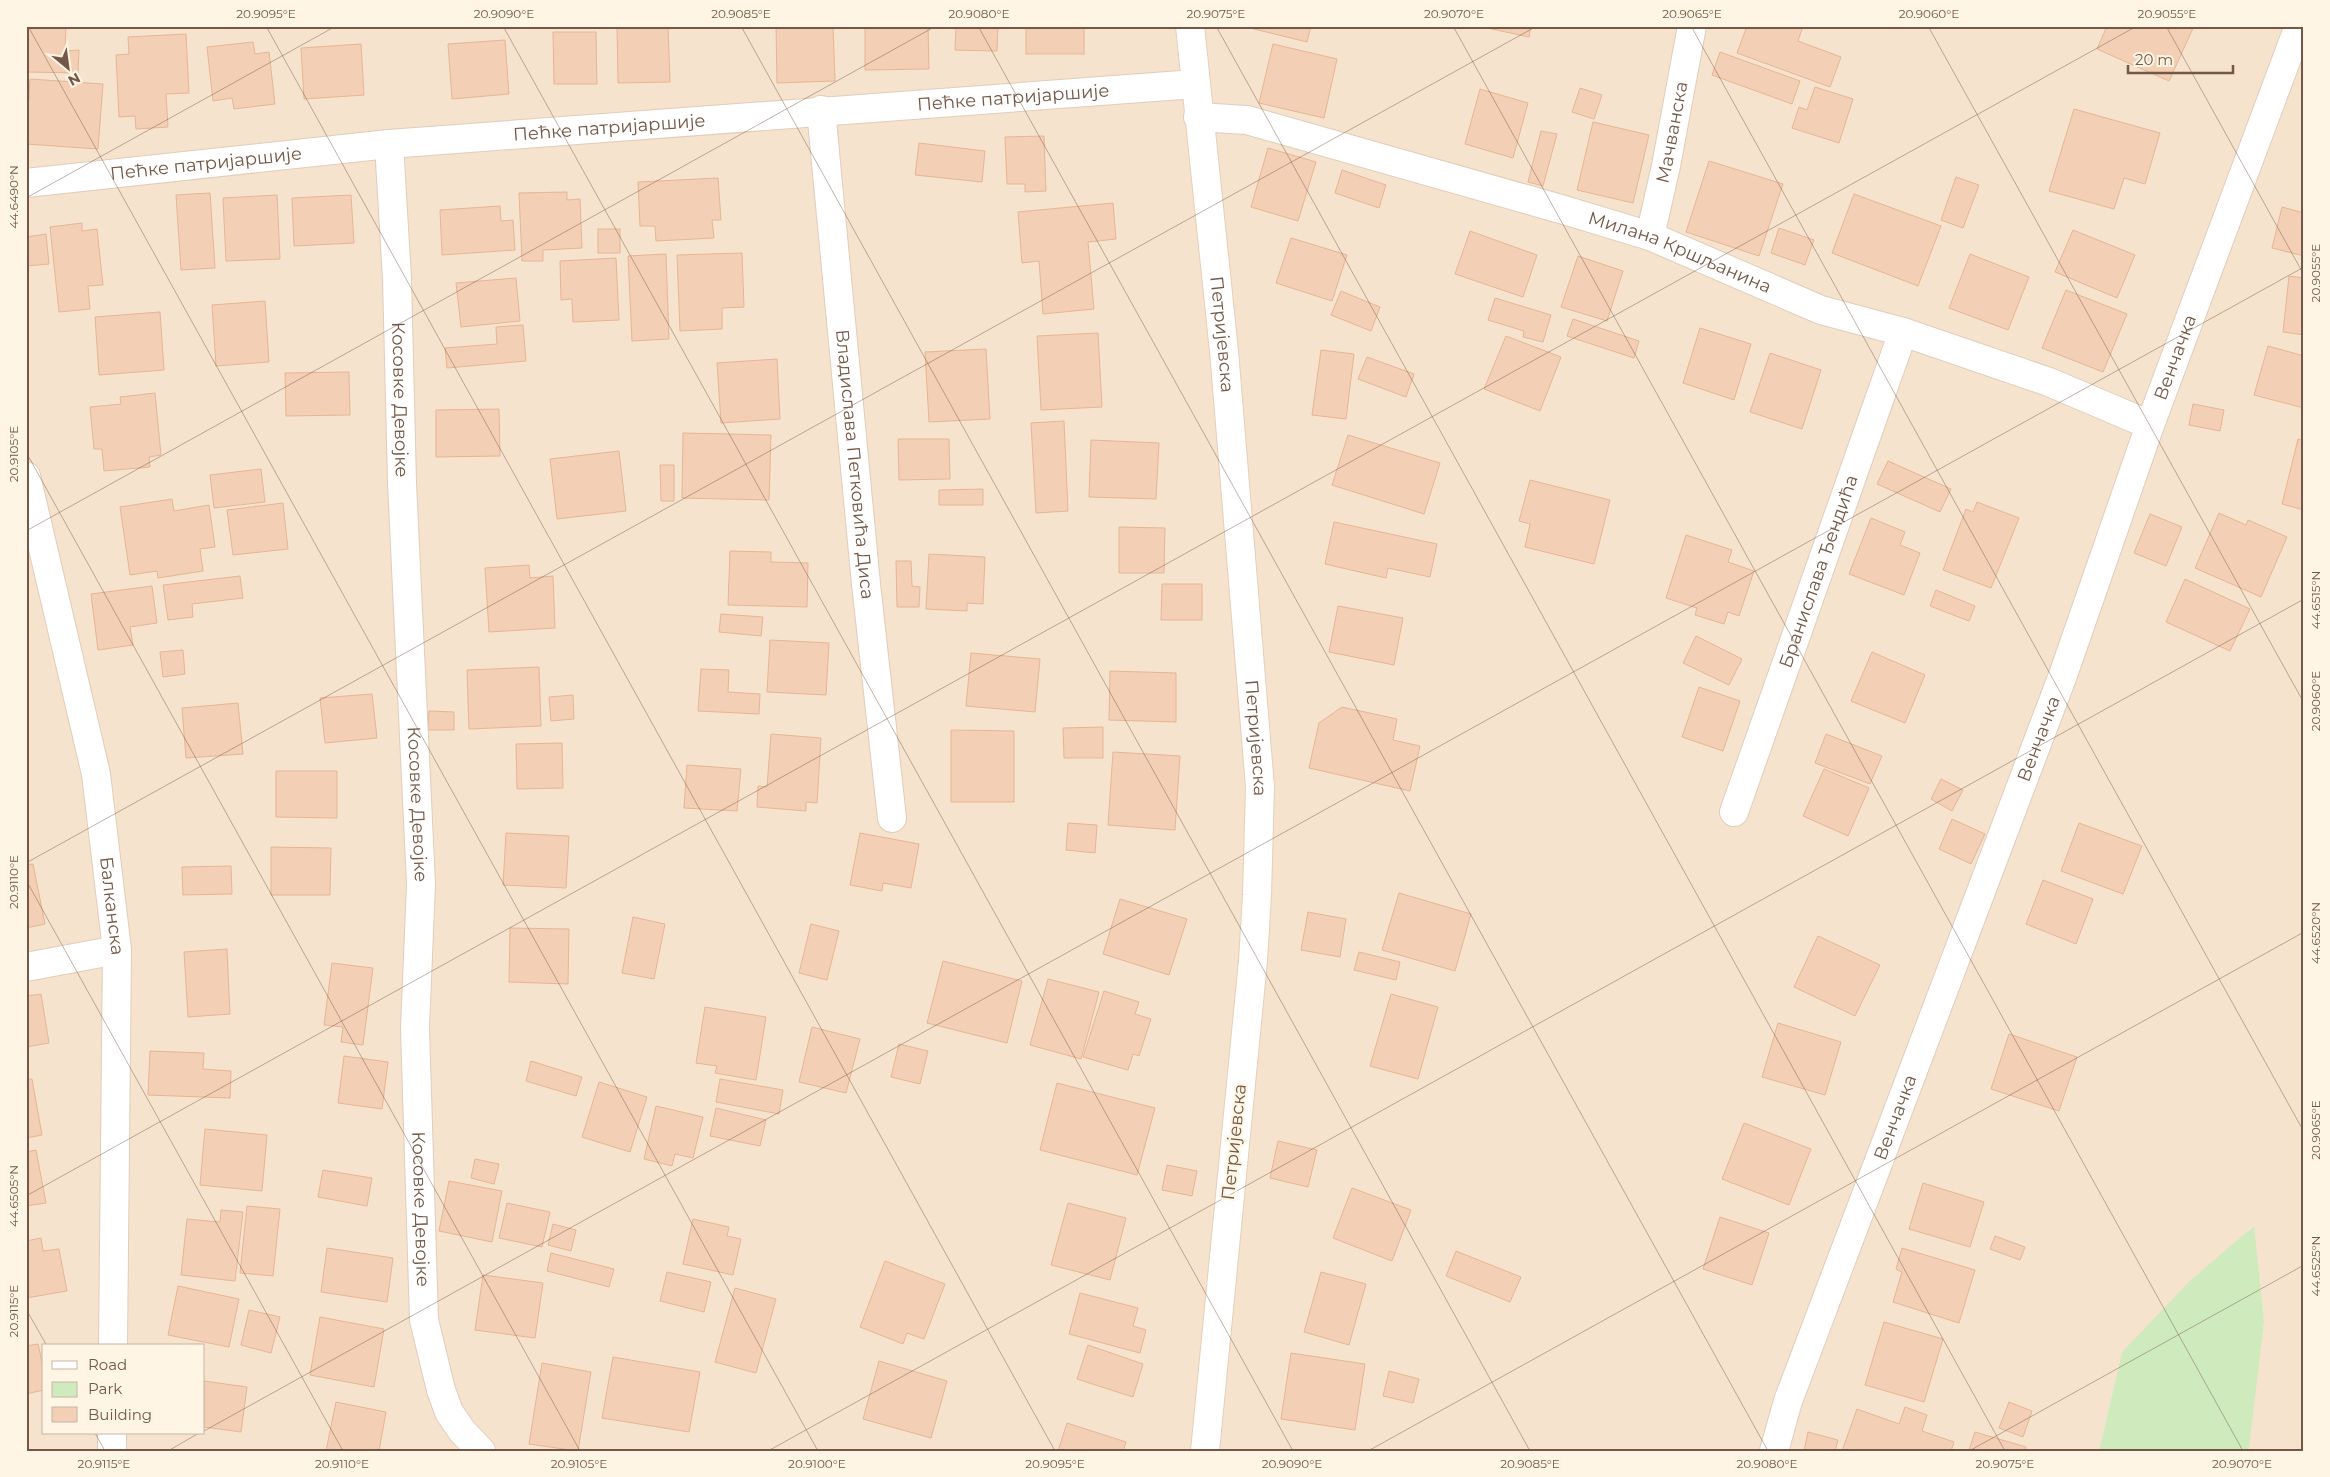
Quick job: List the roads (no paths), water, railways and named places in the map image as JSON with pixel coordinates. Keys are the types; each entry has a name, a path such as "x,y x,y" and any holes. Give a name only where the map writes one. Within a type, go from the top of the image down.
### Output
{"street":[{"name":"Петријевска","path":"1190,26 1198,117 1224,351 1260,787 1258,878 1253,961 1205,1451"},
{"name":"Мачванска","path":"1650,236 1666,166 1692,26"},
{"name":"Венчачка","path":"1774,1451 1788,1401 2062,675 2150,425 2299,26"},
{"name":"Пећке патријаршије","path":"26,183 389,144 821,110 1195,84"},
{"name":"Владислава Петковића Диса","path":"821,110 866,584 892,818"},
{"name":"Милана Кршљанина","path":"1198,117 1247,120 1650,236 1821,310 1903,332 2049,382 2150,425"},
{"name":"Косовке Девојке","path":"389,144 397,278 403,492 421,884 416,1028 424,1320 441,1390 449,1412 462,1431 481,1451"},
{"name":"Бранислава Ђендића","path":"1734,812 1903,332"},
{"name":"Балканска","path":"26,476 96,774 117,950 113,1344"},
{"path":"26,967 117,950"},
{"path":"112,1434 112,1451"}]}
